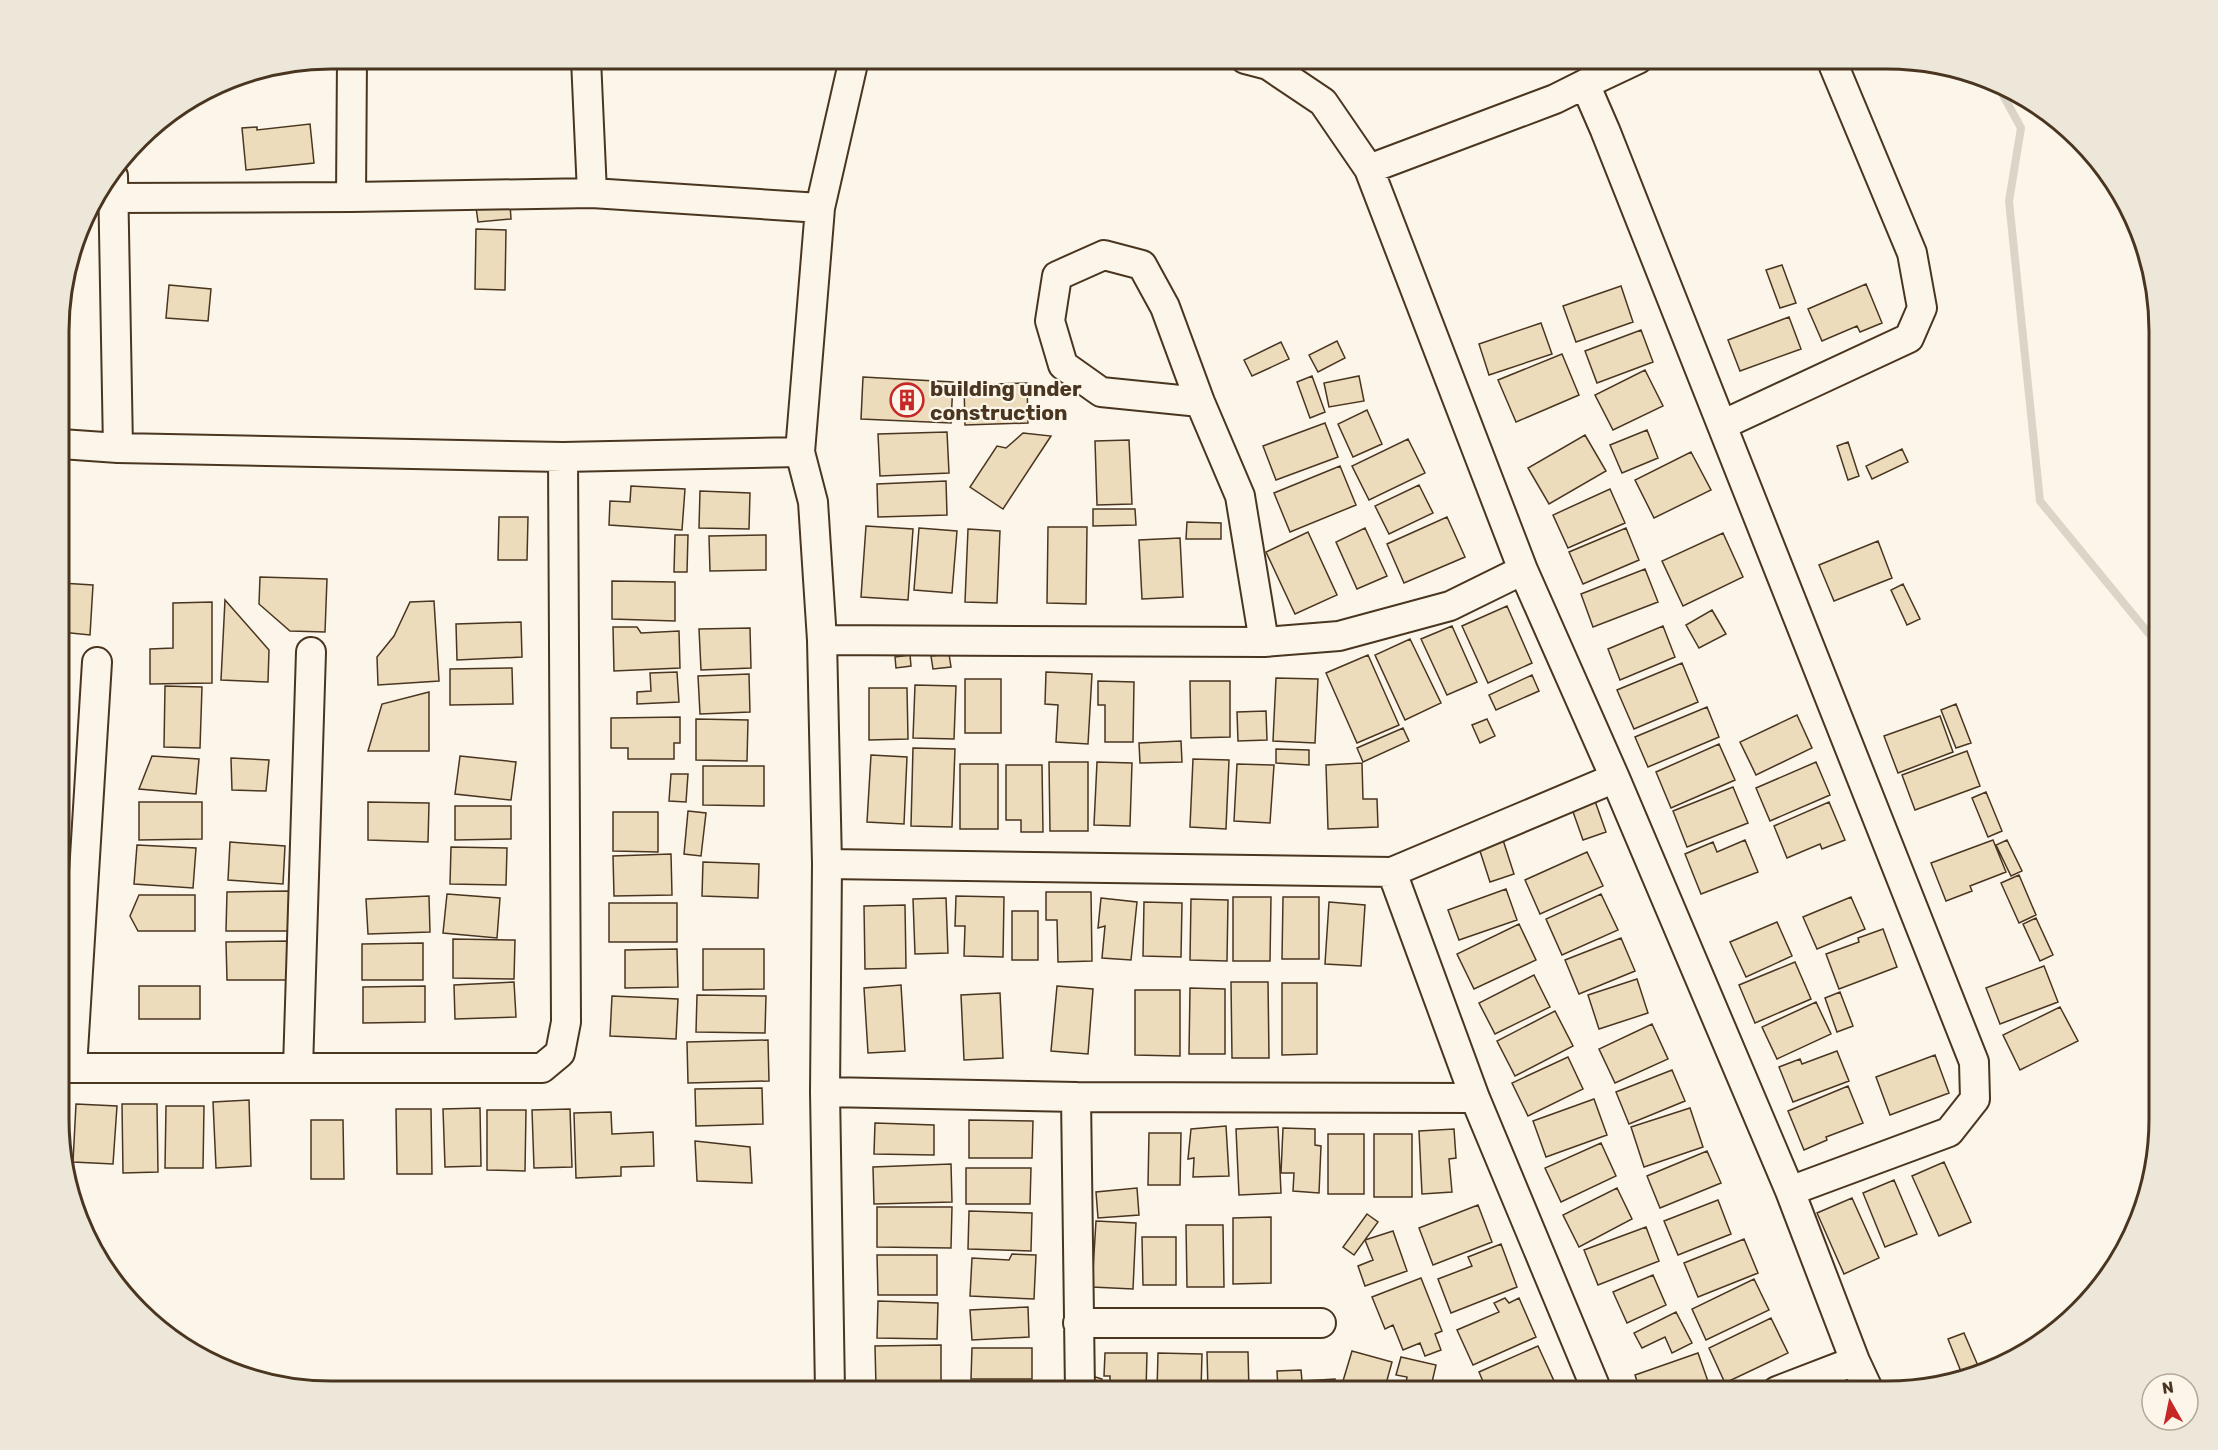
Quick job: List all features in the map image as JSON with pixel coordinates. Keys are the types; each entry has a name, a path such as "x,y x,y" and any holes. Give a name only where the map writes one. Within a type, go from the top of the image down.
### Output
{"street":[{"path":"351,197 352,69"},
{"path":"586,69 592,194"},
{"path":"830,1381 822,639 813,502 800,452 820,208 852,69"},
{"path":"1274,69 1323,102 1369,169 1523,570 1615,778 1790,1191 1864,1381"},
{"path":"1369,169 1555,99 1616,69"},
{"path":"1722,425 1909,338 1922,308 1912,253 1836,69"},
{"path":"1585,84 1974,1062 1975,1099 1949,1132 1790,1191"},
{"path":"118,448 113,187 351,197 592,194 820,208"},
{"path":"1200,402 1101,392 1063,365 1050,321 1057,276 1104,255 1142,265 1165,307 1200,402 1240,496 1264,642"},
{"path":"69,445 118,448 563,458 800,452"},
{"path":"69,1068 543,1068 560,1053 566,1022 563,458"},
{"path":"822,639 1264,642 1339,636 1450,606 1523,570"},
{"path":"298,1068 311,652"},
{"path":"69,1041 97,662"},
{"path":"826,864 1392,872 1615,778"},
{"path":"1392,872 1476,1098 1593,1381"},
{"path":"825,1092 1076,1097 1476,1098"},
{"path":"1076,1097 1080,1381"},
{"path":"1078,1323 1321,1323"},
{"path":"1803,1381 1855,1361"}],"building":[{"path":"310,124 314,163 246,170 242,128 257,127 257,130"},
{"path":"510,204 511,219 478,222 476,207"},
{"path":"476,229 506,230 505,290 475,289"},
{"path":"1782,265 1796,303 1780,308 1766,270"},
{"path":"1866,284 1882,323 1860,332 1857,326 1822,341 1808,309"},
{"path":"169,285 211,289 208,321 166,318"},
{"path":"1621,286 1633,322 1576,342 1563,306"},
{"path":"1789,317 1801,349 1740,371 1728,340"},
{"path":"1541,323 1552,354 1489,375 1479,344"},
{"path":"1641,330 1653,362 1597,383 1585,351"},
{"path":"1337,341 1345,358 1318,372 1309,355"},
{"path":"1281,342 1289,359 1252,376 1244,360"},
{"path":"1562,354 1579,395 1516,422 1498,380"},
{"path":"1645,370 1663,406 1613,430 1595,395"},
{"path":"1312,376 1325,412 1310,418 1297,382"},
{"path":"1359,376 1364,401 1329,407 1324,383"},
{"name":"building under construction","path":"863,377 953,382 951,423 861,419"},
{"path":"1027,383 1028,423 965,425 964,385"},
{"path":"1367,410 1382,444 1353,457 1338,424"},
{"path":"1325,423 1338,457 1276,480 1263,446"},
{"path":"1647,430 1658,458 1622,473 1610,445"},
{"path":"947,432 949,473 880,476 878,434"},
{"path":"1023,433 1051,436 1003,509 970,487 997,446 1006,448"},
{"path":"1585,435 1606,471 1549,504 1528,468"},
{"path":"1408,439 1425,473 1369,500 1352,466"},
{"path":"1129,440 1132,504 1097,505 1095,441"},
{"path":"1848,442 1859,476 1848,480 1837,446"},
{"path":"1902,449 1908,462 1872,479 1866,466"},
{"path":"1691,452 1711,490 1654,518 1635,480"},
{"path":"1340,466 1356,505 1290,532 1274,493"},
{"path":"946,481 947,515 878,517 877,484"},
{"path":"1419,485 1433,513 1389,534 1375,506"},
{"path":"631,486 685,489 682,530 609,525 610,501 630,502"},
{"path":"1610,489 1625,523 1568,548 1553,515"},
{"path":"700,491 750,493 749,529 699,528"},
{"path":"1093,509 1135,509 1136,525 1093,526"},
{"path":"499,517 528,517 527,560 498,560"},
{"path":"1447,517 1465,557 1404,583 1387,544"},
{"path":"1187,522 1221,523 1221,539 1186,539"},
{"path":"866,526 913,529 908,600 861,597"},
{"path":"1048,527 1087,527 1086,604 1047,603"},
{"path":"919,528 957,531 952,593 914,590"},
{"path":"1365,528 1387,576 1357,589 1336,542"},
{"path":"1626,528 1639,560 1583,584 1569,552"},
{"path":"968,529 1000,531 997,603 965,602"},
{"path":"1308,532 1337,595 1295,614 1266,552"},
{"path":"1723,533 1743,577 1683,606 1662,561"},
{"path":"675,535 688,535 687,572 674,572"},
{"path":"766,535 766,570 710,571 709,536"},
{"path":"1180,538 1183,597 1142,599 1139,540"},
{"path":"1878,541 1892,578 1834,601 1819,565"},
{"path":"1645,569 1658,602 1593,627 1581,594"},
{"path":"260,577 327,579 325,632 290,631 259,604"},
{"path":"612,581 675,582 675,621 612,619"},
{"path":"69,584 93,585 90,635 69,633"},
{"path":"1903,584 1920,619 1907,625 1891,590"},
{"path":"225,600 269,650 268,682 221,680"},
{"path":"434,601 439,681 378,685 377,657 394,636 410,602"},
{"path":"212,602 212,683 150,684 150,649 173,648 173,603"},
{"path":"1507,606 1532,663 1488,683 1462,626"},
{"path":"1712,610 1726,634 1699,648 1686,625"},
{"path":"521,622 522,657 457,660 456,624"},
{"path":"1452,626 1477,682 1447,695 1421,639"},
{"path":"1663,626 1675,657 1620,680 1608,649"},
{"path":"613,627 637,627 641,633 679,631 680,668 614,671"},
{"path":"750,628 751,668 701,670 699,629"},
{"path":"1410,639 1441,703 1405,720 1375,655"},
{"path":"949,654 951,667 933,669 931,656"},
{"path":"910,655 911,666 896,668 895,657"},
{"path":"1368,655 1399,725 1357,743 1326,673"},
{"path":"1682,663 1698,702 1634,729 1617,690"},
{"path":"512,668 513,704 450,705 450,669"},
{"path":"677,672 679,702 637,704 637,692 651,691 650,673"},
{"path":"1046,672 1092,674 1088,744 1056,742 1058,705 1045,704"},
{"path":"749,674 750,712 700,714 698,676"},
{"path":"1532,675 1539,691 1496,710 1489,695"},
{"path":"1276,678 1318,679 1315,743 1273,741"},
{"path":"965,679 1001,679 1001,733 965,733"},
{"path":"1098,681 1134,682 1133,742 1105,742 1105,705 1098,705"},
{"path":"1190,681 1230,681 1230,737 1191,738"},
{"path":"915,685 956,686 954,739 913,738"},
{"path":"165,686 202,687 200,748 164,747"},
{"path":"869,688 907,688 908,739 869,740"},
{"path":"429,692 429,751 368,751 382,704"},
{"path":"1956,704 1971,743 1956,748 1941,710"},
{"path":"1707,707 1719,737 1648,767 1635,737"},
{"path":"1266,711 1267,740 1238,741 1237,712"},
{"path":"1797,715 1812,748 1756,775 1740,742"},
{"path":"1940,716 1953,752 1898,773 1884,736"},
{"path":"680,717 680,743 674,743 674,759 628,759 628,748 611,748 611,718"},
{"path":"696,719 748,720 747,761 696,760"},
{"path":"1487,719 1495,736 1480,743 1472,725"},
{"path":"1403,728 1409,741 1363,762 1357,748"},
{"path":"1181,741 1182,762 1140,763 1139,743"},
{"path":"1719,744 1735,780 1671,808 1656,772"},
{"path":"913,748 955,749 952,827 911,826"},
{"path":"1276,749 1309,750 1309,765 1276,763"},
{"path":"1967,751 1980,786 1915,810 1902,775"},
{"path":"871,755 907,757 904,824 867,822"},
{"path":"152,756 199,759 196,794 139,789"},
{"path":"460,756 516,762 511,800 455,794"},
{"path":"231,758 269,760 266,791 232,790"},
{"path":"1193,759 1229,760 1226,829 1190,827"},
{"path":"1049,762 1088,762 1088,831 1050,831"},
{"path":"1097,762 1132,763 1130,826 1094,825"},
{"path":"1816,762 1830,795 1770,821 1756,788"},
{"path":"1362,763 1363,799 1377,799 1378,827 1328,829 1326,765"},
{"path":"960,764 998,764 998,829 960,829"},
{"path":"1237,764 1274,765 1270,823 1234,821"},
{"path":"1006,765 1042,765 1043,832 1021,832 1021,820 1006,820"},
{"path":"703,766 764,766 764,806 703,805"},
{"path":"671,774 688,774 686,802 669,801"},
{"path":"1733,787 1748,823 1687,847 1673,811"},
{"path":"1986,792 2002,831 1988,837 1972,798"},
{"path":"1595,801 1606,832 1583,840 1572,809"},
{"path":"139,802 202,802 202,839 139,840"},
{"path":"368,802 429,803 428,842 368,840"},
{"path":"1829,802 1845,840 1822,849 1820,844 1787,858 1774,826"},
{"path":"455,806 511,806 511,839 455,840"},
{"path":"688,811 706,813 701,856 684,854"},
{"path":"613,812 658,812 658,852 613,851"},
{"path":"1503,840 1514,874 1490,882 1479,848"},
{"path":"1745,840 1758,872 1701,894 1685,854 1713,842 1717,852"},
{"path":"1993,840 2006,872 1970,886 1972,891 1946,901 1931,863"},
{"path":"2007,840 2022,871 2011,876 1996,845"},
{"path":"230,842 285,846 283,884 228,880"},
{"path":"137,845 196,848 193,888 134,884"},
{"path":"451,847 507,848 506,885 450,884"},
{"path":"1587,852 1603,886 1540,914 1525,880"},
{"path":"671,854 672,895 614,896 613,856"},
{"path":"703,862 759,864 758,898 702,896"},
{"path":"2019,875 2036,915 2019,923 2001,883"},
{"path":"1506,889 1517,920 1459,940 1448,910"},
{"path":"289,891 289,931 226,931 227,892"},
{"path":"1046,892 1091,892 1092,961 1058,962 1057,920 1046,920"},
{"path":"447,894 500,898 497,938 443,933"},
{"path":"1601,894 1618,930 1562,955 1546,919"},
{"path":"139,895 195,895 195,931 138,931 130,916"},
{"path":"429,896 430,932 368,934 366,899"},
{"path":"956,896 1004,897 1003,957 964,956 965,926 955,926"},
{"path":"1233,897 1271,897 1270,961 1233,961"},
{"path":"1283,897 1319,897 1319,959 1282,959"},
{"path":"1851,897 1865,929 1817,949 1803,917"},
{"path":"946,898 948,953 915,954 913,899"},
{"path":"1101,898 1137,902 1131,960 1102,958 1105,926 1098,928"},
{"path":"1191,899 1228,900 1227,961 1190,960"},
{"path":"1144,902 1182,903 1181,957 1143,956"},
{"path":"1329,902 1365,905 1361,966 1325,964"},
{"path":"609,903 677,903 677,942 609,942"},
{"path":"905,905 906,968 865,969 864,906"},
{"path":"1012,911 1038,911 1038,960 1012,960"},
{"path":"2036,918 2053,955 2040,961 2023,924"},
{"path":"1777,922 1792,956 1746,977 1730,942"},
{"path":"1519,924 1536,960 1474,989 1457,954"},
{"path":"1883,929 1897,967 1839,989 1826,954 1859,942 1858,938"},
{"path":"1621,938 1635,971 1579,994 1565,960"},
{"path":"453,939 515,940 514,979 453,978"},
{"path":"288,941 289,980 227,980 226,942"},
{"path":"423,943 423,980 362,980 362,944"},
{"path":"677,949 678,987 625,988 625,950"},
{"path":"703,949 764,949 764,989 703,990"},
{"path":"1795,962 1811,999 1755,1023 1739,985"},
{"path":"2044,966 2058,1002 2000,1024 1986,988"},
{"path":"1534,975 1550,1007 1495,1034 1479,1003"},
{"path":"1637,979 1648,1013 1599,1029 1588,995"},
{"path":"514,982 516,1017 455,1019 454,985"},
{"path":"1231,982 1268,982 1269,1058 1232,1058"},
{"path":"1282,983 1317,983 1317,1054 1282,1055"},
{"path":"901,985 905,1051 868,1053 864,988"},
{"path":"139,986 200,986 200,1019 139,1019"},
{"path":"425,986 425,1022 363,1023 363,987"},
{"path":"1057,986 1093,989 1088,1054 1051,1051"},
{"path":"1190,988 1225,989 1225,1054 1189,1054"},
{"path":"1135,990 1180,990 1180,1056 1135,1055"},
{"path":"1840,992 1853,1026 1837,1032 1825,998"},
{"path":"1000,993 1003,1058 964,1060 961,995"},
{"path":"697,995 766,996 765,1033 696,1032"},
{"path":"612,996 678,999 676,1039 610,1036"},
{"path":"1816,1002 1831,1034 1777,1059 1762,1027"},
{"path":"2060,1007 2078,1041 2020,1070 2003,1035"},
{"path":"1555,1011 1573,1046 1515,1076 1497,1041"},
{"path":"1652,1024 1668,1059 1615,1083 1599,1049"},
{"path":"768,1040 769,1081 688,1083 687,1042"},
{"path":"1837,1051 1849,1081 1793,1102 1779,1067 1800,1059 1802,1064"},
{"path":"1935,1055 1949,1093 1890,1115 1876,1077"},
{"path":"1568,1057 1583,1089 1528,1116 1512,1083"},
{"path":"1672,1070 1685,1101 1629,1124 1616,1092"},
{"path":"1848,1086 1863,1123 1826,1137 1827,1140 1804,1150 1788,1111"},
{"path":"762,1088 763,1124 696,1126 695,1089"},
{"path":"1594,1099 1607,1135 1546,1157 1533,1121"},
{"path":"249,1100 251,1166 216,1168 213,1102"},
{"path":"76,1104 117,1106 113,1164 73,1162"},
{"path":"122,1104 157,1104 158,1172 123,1173"},
{"path":"166,1106 204,1106 203,1168 165,1168"},
{"path":"480,1108 481,1166 445,1167 443,1109"},
{"path":"1690,1108 1703,1147 1644,1167 1631,1127"},
{"path":"396,1109 431,1109 432,1174 397,1174"},
{"path":"570,1109 572,1167 534,1168 532,1110"},
{"path":"487,1110 526,1110 525,1171 487,1170"},
{"path":"611,1112 612,1134 653,1132 654,1166 621,1167 621,1176 576,1178 574,1113"},
{"path":"311,1120 343,1120 344,1179 311,1179"},
{"path":"969,1120 1033,1121 1032,1158 969,1158"},
{"path":"875,1123 934,1125 934,1155 874,1154"},
{"path":"1226,1126 1229,1176 1193,1177 1194,1158 1188,1159 1191,1129"},
{"path":"1278,1127 1281,1193 1239,1195 1236,1129"},
{"path":"1283,1128 1315,1129 1315,1145 1321,1146 1319,1193 1293,1191 1294,1173 1281,1173"},
{"path":"1454,1129 1456,1158 1449,1159 1452,1192 1422,1194 1419,1131"},
{"path":"1149,1133 1181,1133 1180,1185 1148,1185"},
{"path":"1328,1134 1364,1134 1364,1194 1328,1194"},
{"path":"1374,1134 1412,1134 1412,1197 1374,1197"},
{"path":"695,1141 750,1147 752,1183 697,1181"},
{"path":"1601,1143 1616,1176 1561,1202 1545,1168"},
{"path":"1707,1151 1721,1183 1660,1208 1647,1176"},
{"path":"1944,1162 1971,1222 1939,1236 1912,1176"},
{"path":"951,1164 952,1202 874,1204 873,1167"},
{"path":"966,1168 1031,1168 1030,1204 966,1204"},
{"path":"1894,1180 1917,1234 1885,1247 1863,1193"},
{"path":"1137,1188 1139,1215 1098,1218 1096,1192"},
{"path":"1617,1188 1632,1219 1579,1247 1563,1215"},
{"path":"1852,1198 1879,1258 1844,1274 1817,1213"},
{"path":"1718,1200 1731,1234 1678,1255 1664,1221"},
{"path":"1478,1205 1492,1242 1433,1265 1419,1228"},
{"path":"877,1207 952,1207 951,1248 877,1247"},
{"path":"969,1211 1032,1213 1031,1251 968,1249"},
{"path":"1367,1214 1378,1222 1354,1255 1343,1247"},
{"path":"1271,1217 1271,1283 1233,1284 1233,1218"},
{"path":"1096,1221 1136,1223 1133,1289 1092,1287"},
{"path":"1186,1225 1223,1225 1224,1287 1187,1287"},
{"path":"1646,1227 1659,1261 1598,1285 1584,1250"},
{"path":"1393,1231 1407,1271 1365,1286 1358,1266 1373,1260 1365,1240"},
{"path":"1142,1237 1176,1237 1176,1285 1143,1285"},
{"path":"1744,1239 1758,1273 1698,1297 1684,1263"},
{"path":"1501,1244 1517,1287 1451,1313 1438,1279 1472,1266 1468,1257"},
{"path":"1012,1254 1036,1255 1034,1299 970,1296 972,1258 1009,1260"},
{"path":"877,1255 937,1255 937,1295 878,1295"},
{"path":"1653,1275 1666,1305 1627,1323 1613,1292"},
{"path":"1421,1278 1442,1331 1435,1334 1441,1350 1425,1356 1420,1343 1403,1350 1393,1325 1385,1329 1372,1297"},
{"path":"1754,1279 1769,1310 1706,1340 1692,1309"},
{"path":"1505,1298 1509,1303 1519,1298 1536,1337 1473,1365 1457,1330 1499,1312 1494,1303"},
{"path":"878,1301 938,1303 937,1339 877,1338"},
{"path":"1028,1307 1029,1337 972,1340 970,1310"},
{"path":"1676,1312 1692,1343 1672,1353 1665,1337 1642,1348 1634,1333"},
{"path":"1771,1318 1788,1353 1729,1381 1724,1381 1709,1348"},
{"path":"1964,1333 1978,1365 1961,1370 1948,1339"},
{"path":"941,1345 941,1381 876,1381 875,1346"},
{"path":"1538,1346 1554,1381 1483,1381 1479,1372"},
{"path":"972,1348 1032,1348 1032,1379 971,1379"},
{"path":"1352,1351 1392,1362 1387,1381 1343,1381"},
{"path":"1207,1352 1248,1352 1249,1381 1208,1381"},
{"path":"1105,1353 1147,1353 1146,1381 1110,1381 1110,1376 1104,1376"},
{"path":"1158,1353 1202,1354 1201,1381 1157,1381"},
{"path":"1698,1353 1708,1381 1637,1381 1635,1375"},
{"path":"1401,1357 1436,1365 1432,1381 1406,1381 1407,1377 1396,1375"},
{"path":"1301,1370 1302,1381 1278,1381 1277,1371"},
{"path":"1089,1375 1102,1379 1102,1381 1089,1381"},
{"path":"1335,1379 1335,1381 1302,1381"}],"waterway":[{"path":"2004,96 2021,128 2009,201 2040,501 2149,634"}],"place":[{"name":"building under construction","path":"907,400"}]}
